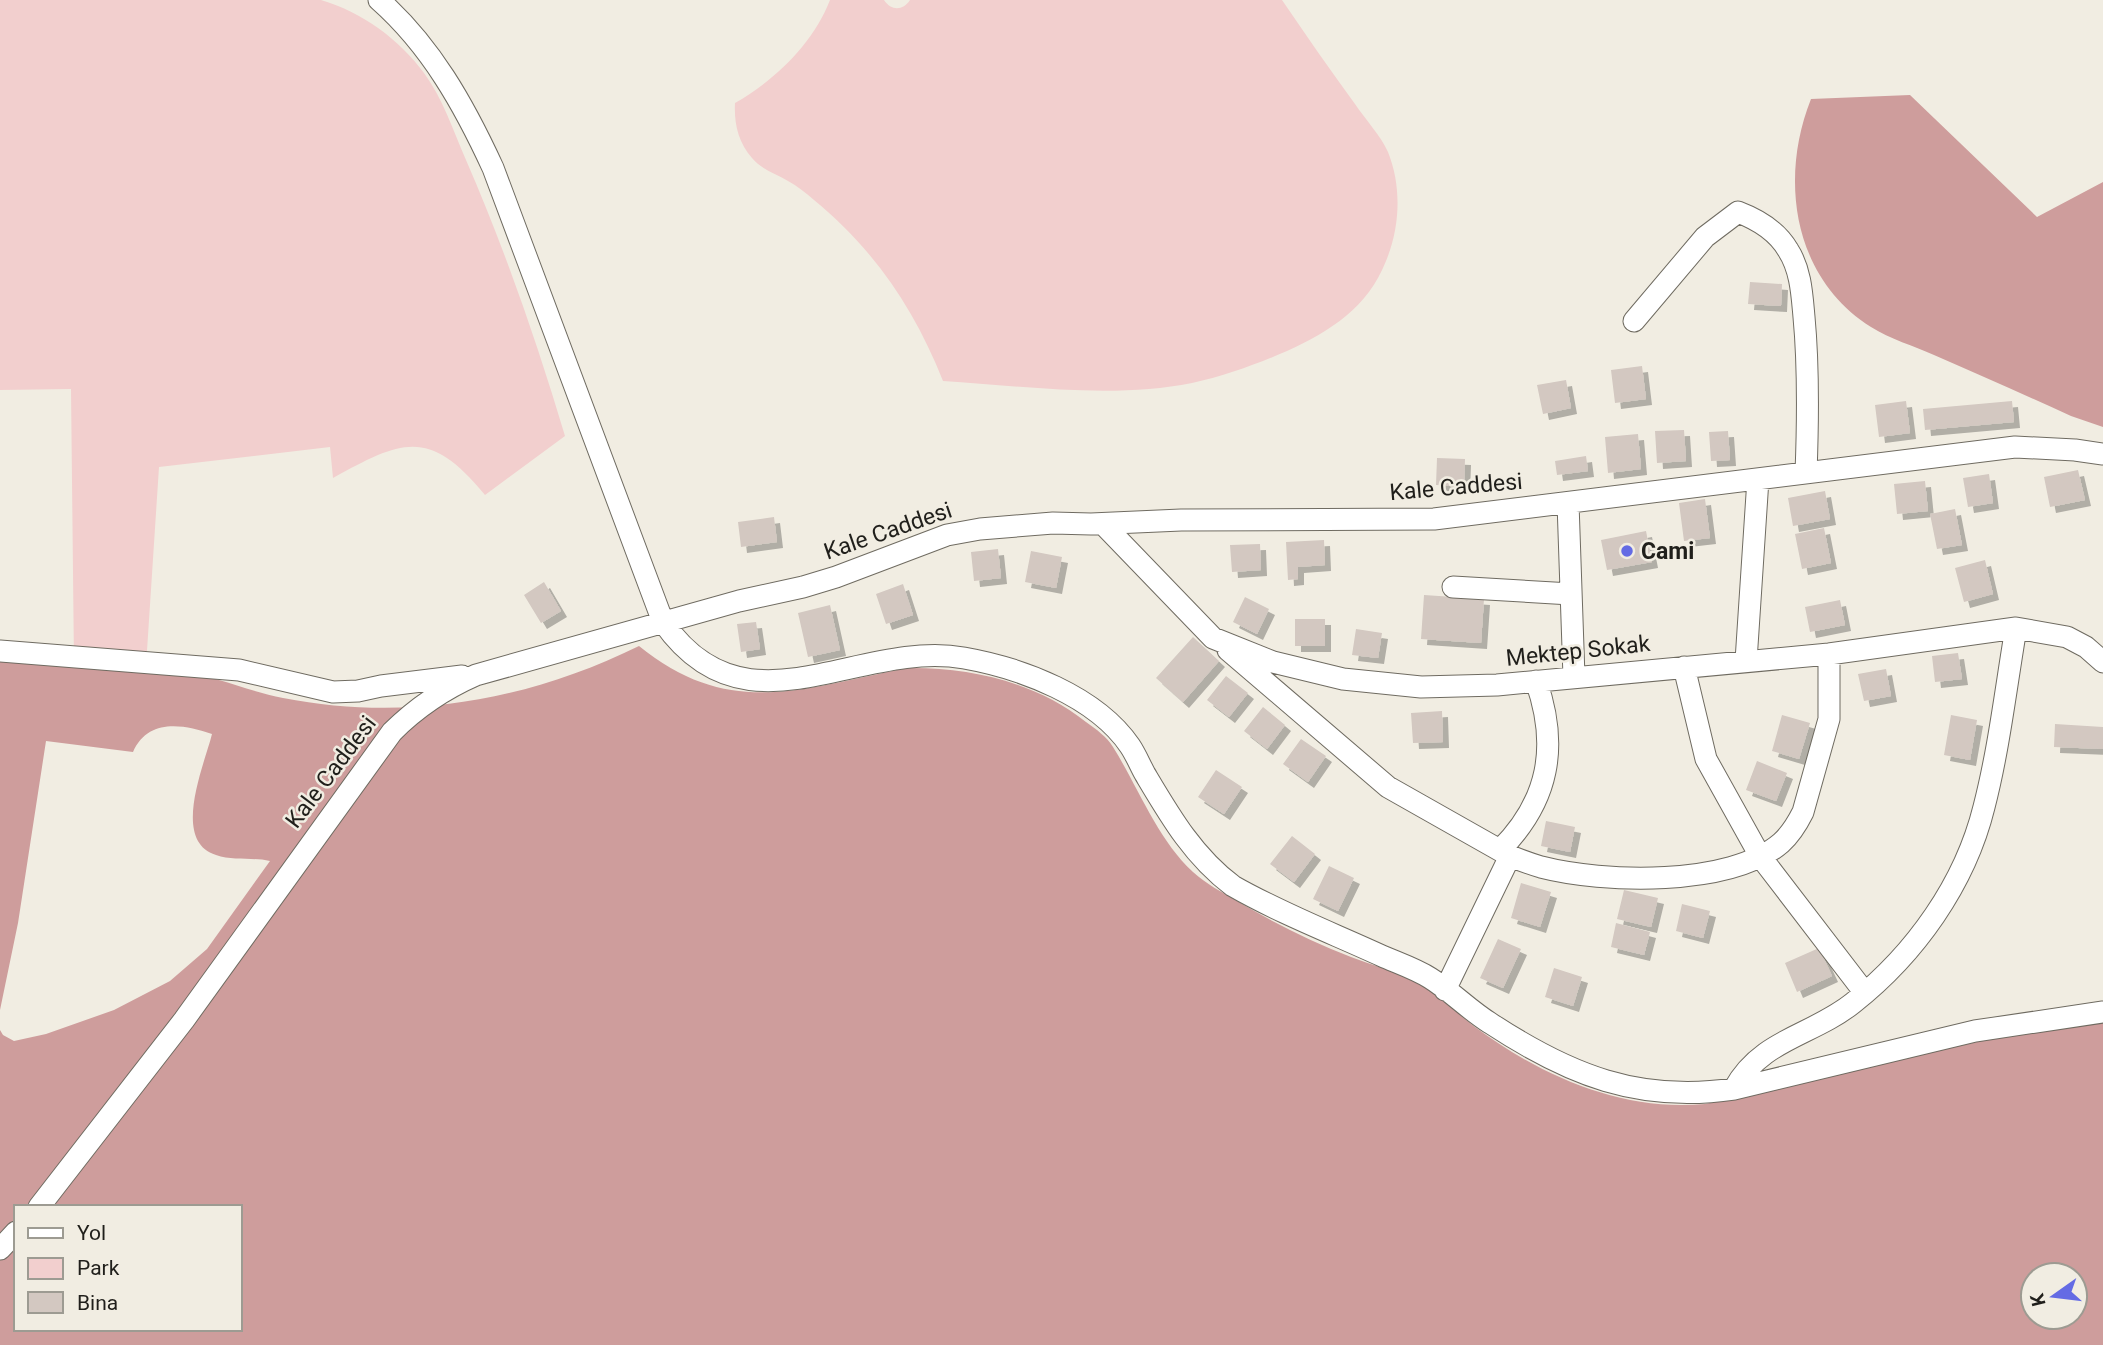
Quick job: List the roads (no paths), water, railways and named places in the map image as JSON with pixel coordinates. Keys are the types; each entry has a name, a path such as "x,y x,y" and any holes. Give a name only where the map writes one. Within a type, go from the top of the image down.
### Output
{"street":[{"path":"379,0 405,25 436,64 465,111 493,168 663,622 696,659 743,680 780,682 928,656 949,656 979,661 1050,685 1100,715 1120,734 1187,841 1217,874 1250,895 1430,978 1521,1043 1598,1079 1620,1086 1664,1093 1711,1093 1975,1031 2103,1012"},
{"path":"1634,321 1705,237 1738,212 1772,230 1788,249 1798,273 1808,385 1805,473"},
{"name":"Kale Caddesi","path":"41,1205 184,1020 392,732 437,694 476,675 836,577 947,535 1014,525 1181,520 1434,519 2015,447 2103,454"},
{"path":"1746,661 1758,479"},
{"path":"1567,503 1574,677"},
{"name":"Mektep Sokak","path":"1103,524 1213,638 1273,662 1343,679 1421,687 1459,687 1829,654 2016,628 2067,637 2086,647 2103,662"},
{"path":"1453,587 1571,594"},
{"path":"1734,1089 1746,1069 1764,1053 1830,1018 1883,978 1925,927 1946,896 1965,861 1984,807 2016,628"},
{"path":"1213,638 1388,787 1505,853 1541,867 1575,873 1661,878 1720,869 1760,856 1789,835 1803,812 1829,719 1829,654"},
{"path":"0,651 239,670 333,692 476,675"},
{"path":"1684,667 1706,760 1760,856 1865,993"},
{"path":"1445,990 1505,853 1528,815 1545,773 1548,754 1547,717 1536,681"},
{"path":"0,1249 14,1234"}],"place":[{"name":"Cami","path":"1627,551"}]}
